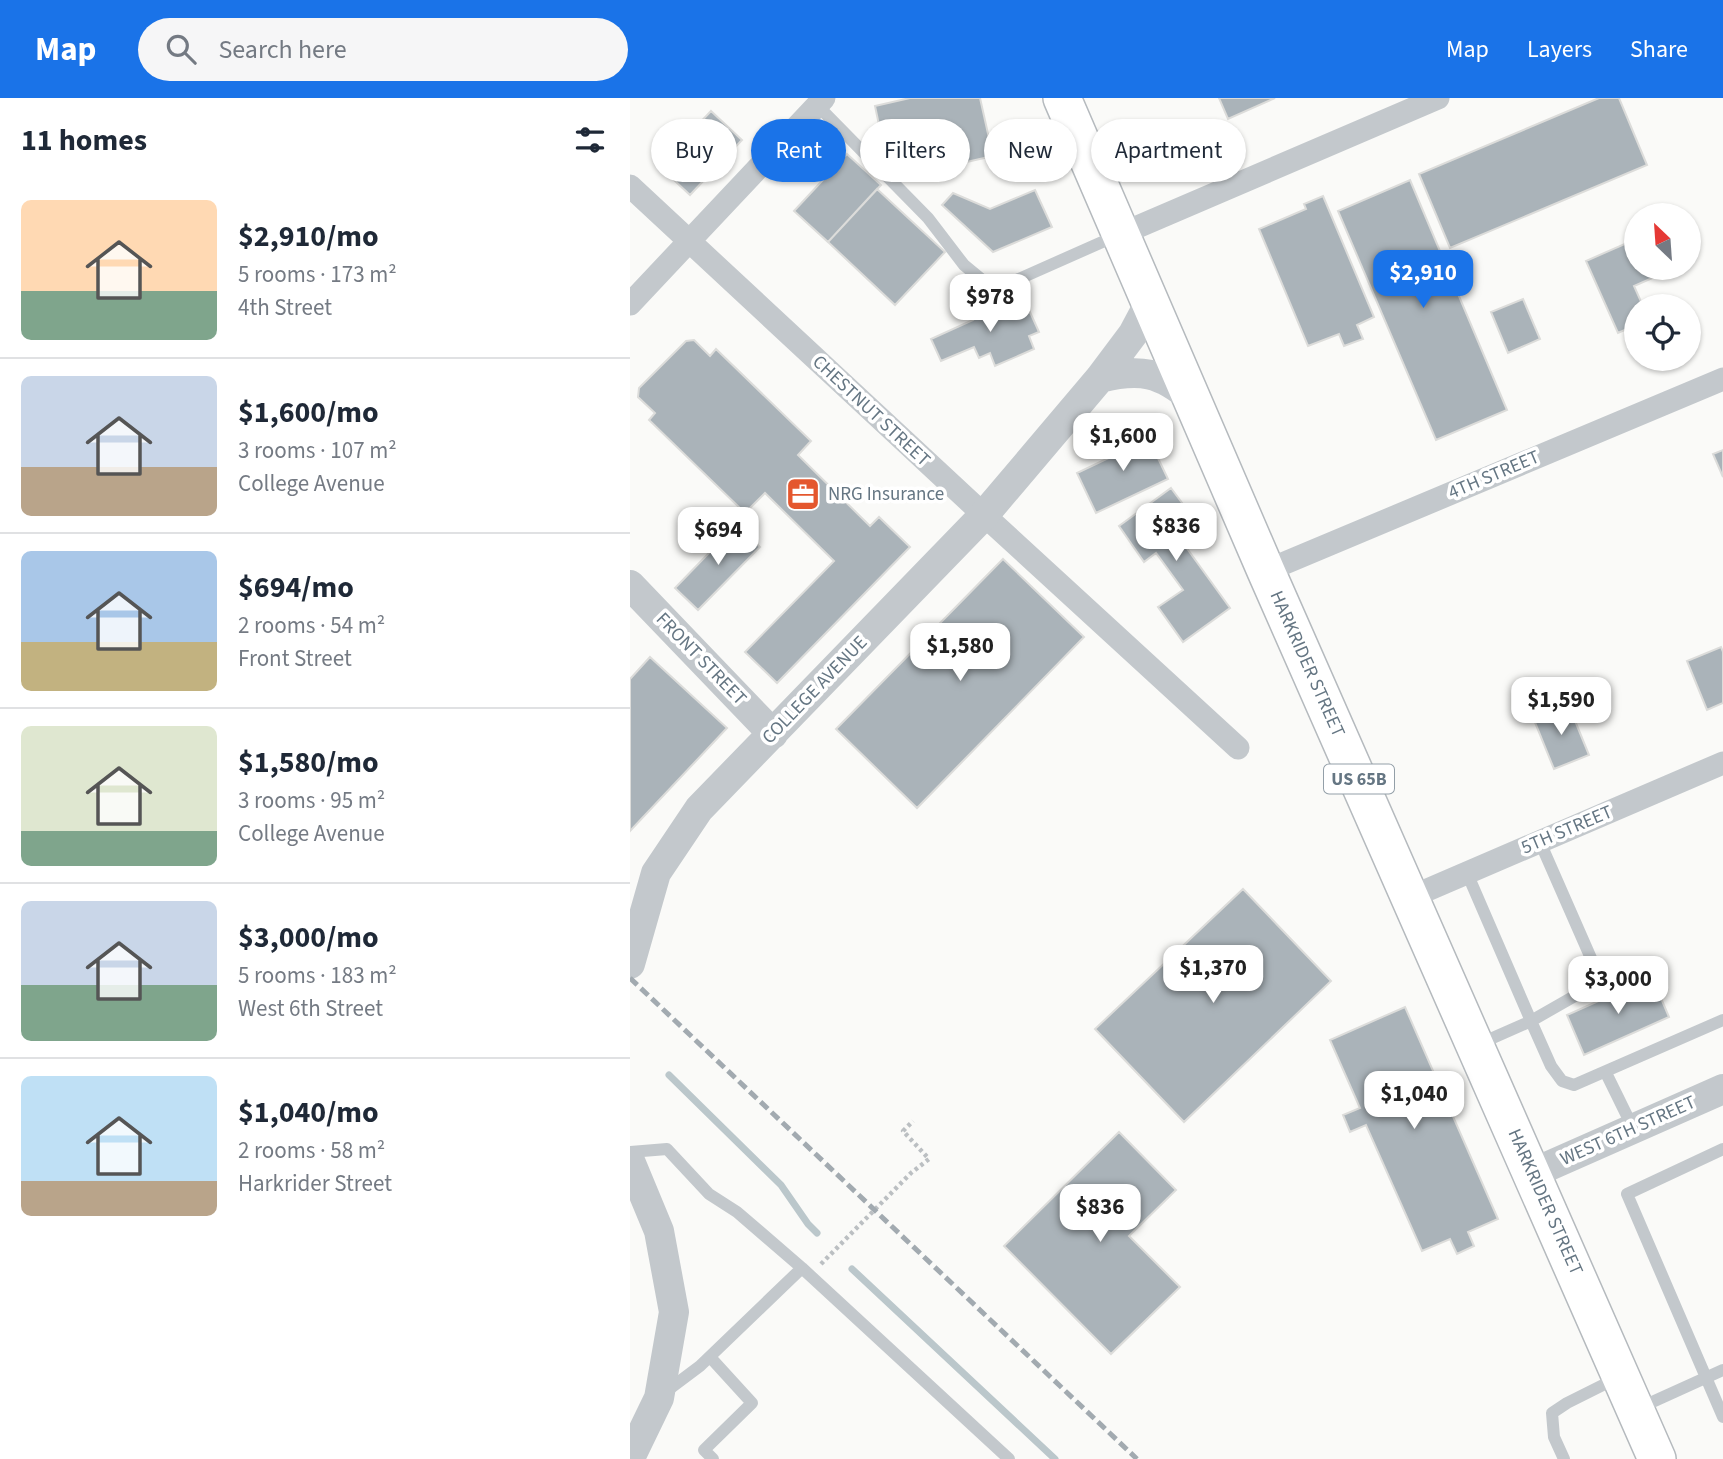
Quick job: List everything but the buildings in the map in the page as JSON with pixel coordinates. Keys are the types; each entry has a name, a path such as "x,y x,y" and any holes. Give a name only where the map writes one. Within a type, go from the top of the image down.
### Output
{"main road":[{"name":"HARKRIDER STREET","path":"1062,98 1266,571 1657,1459"}],"street":[{"path":"1121,234 1438,98"},
{"path":"630,304 821,102"},
{"name":"CHESTNUT STREET","path":"630,186 1238,748"},
{"name":"COLLEGE AVENUE","path":"630,964 656,873 699,810 984,516 1100,378 1133,334 1150,302"},
{"path":"1100,378 1132,372 1154,375 1171,383 1192,399"},
{"name":"4TH STREET","path":"1266,571 1723,379"},
{"name":"FRONT STREET","path":"630,585 773,734"},
{"name":"5TH STREET","path":"1411,897 1723,763"},
{"name":"WEST 6TH STREET","path":"1533,1173 1722,1093"},
{"path":"630,1161 659,1231 674,1312 659,1398 630,1458"}],"lane":[{"path":"821,102 928,218 964,265 987,284 1012,282 1121,234"},
{"path":"1476,1045 1531,1021 1601,981 1540,842"},
{"path":"1467,873 1551,1066 1562,1081 1574,1085 1606,1073 1723,1020"},
{"path":"1606,1073 1633,1129"},
{"path":"630,1152 667,1149 709,1194 737,1212 806,1271 1009,1459"},
{"path":"1723,1149 1627,1194 1723,1418"},
{"path":"659,1398 710,1357 806,1271"},
{"path":"710,1357 752,1403 704,1450 713,1459"},
{"path":"1636,1410 1723,1370"},
{"path":"1564,1459 1554,1437 1552,1413 1621,1376"}],"path":[{"path":"806,1271 929,1159 903,1131 913,1121"}],"waterway":[{"path":"669,1075 781,1185 817,1233"},
{"path":"852,1269 1055,1459"}],"railway":[{"path":"630,978 1137,1459"}],"place":[{"name":"NRG Insurance","path":"803,494"}]}
